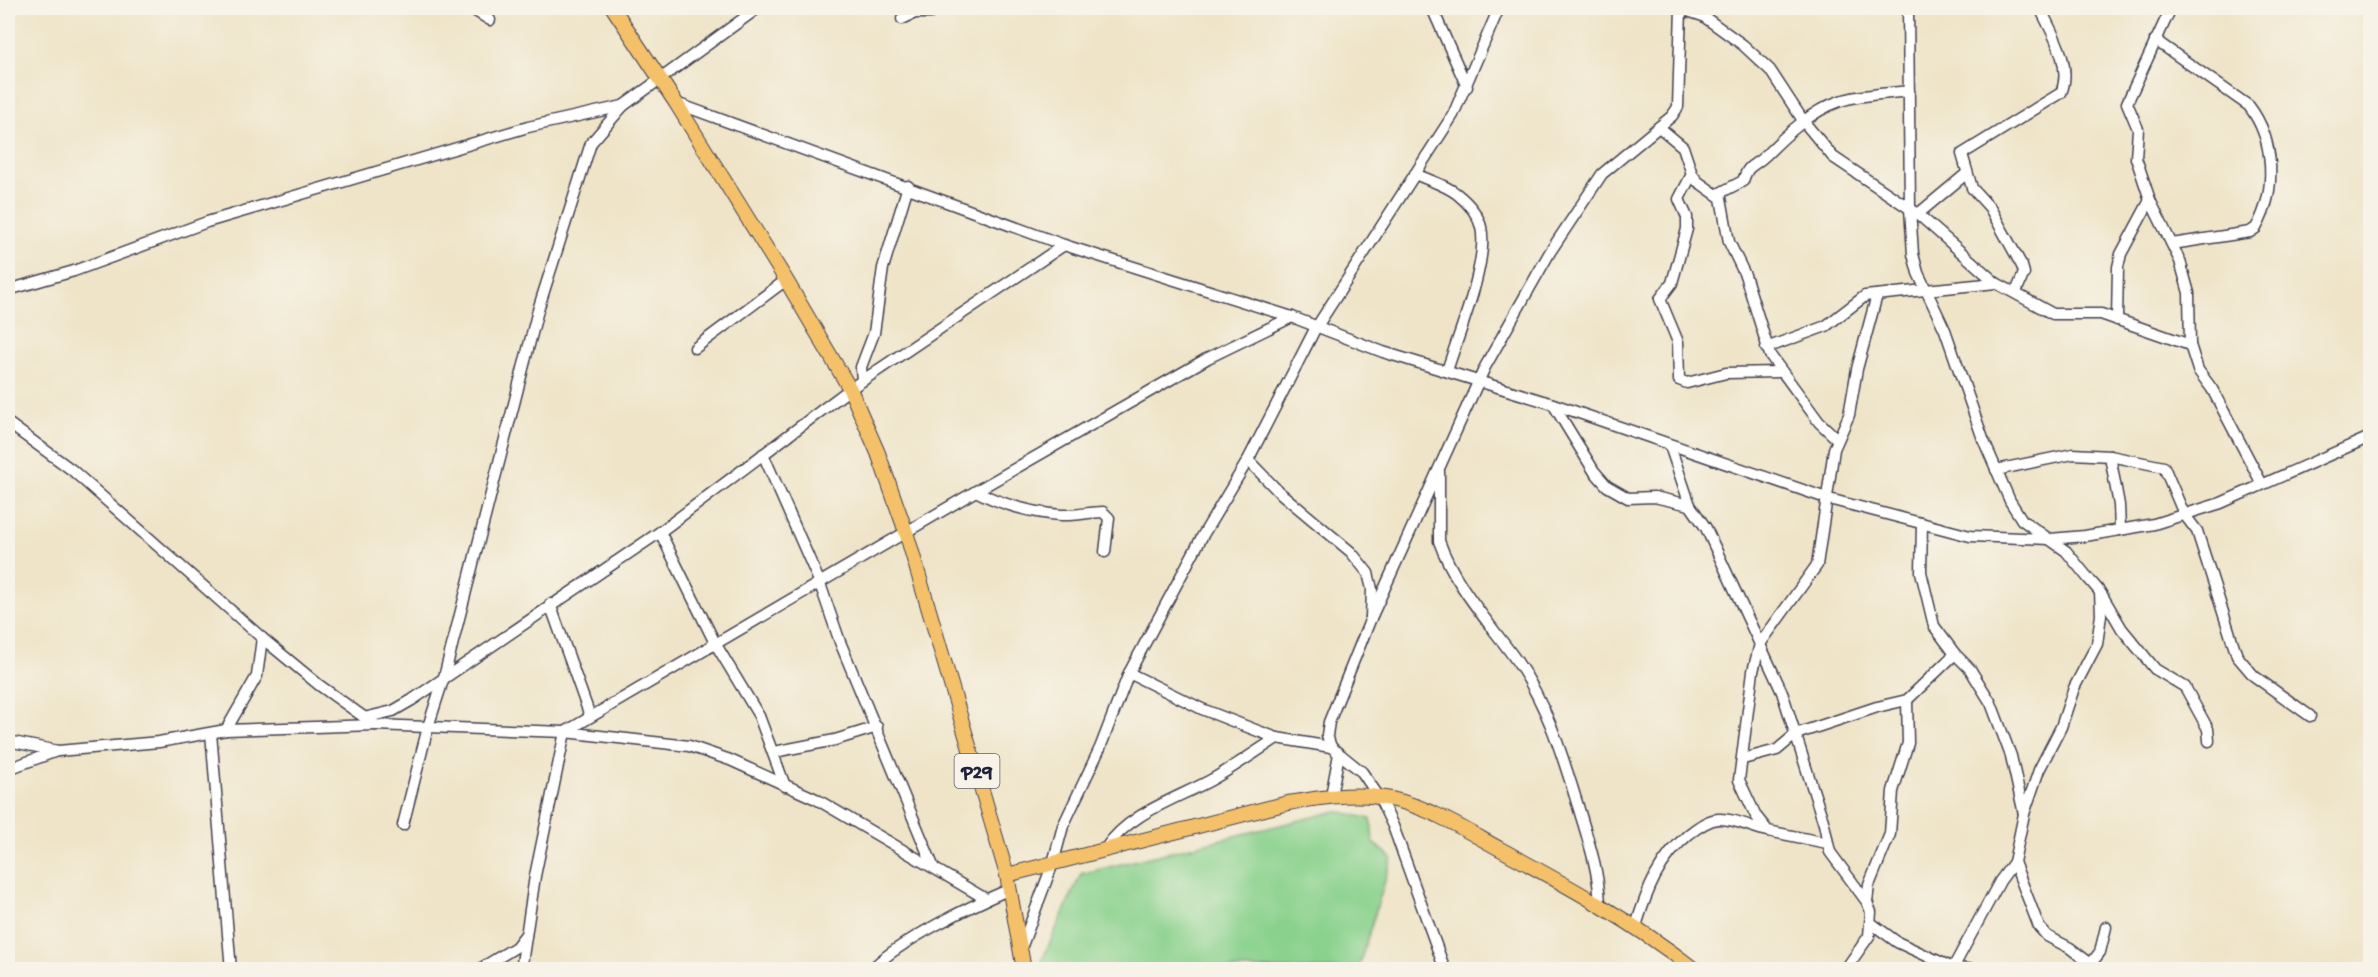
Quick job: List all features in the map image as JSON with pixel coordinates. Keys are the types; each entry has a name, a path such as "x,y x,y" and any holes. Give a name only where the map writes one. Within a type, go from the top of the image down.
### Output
{"main road":[{"name":"P29","path":"613,8 676,103 786,280 850,389 878,453 906,532 1009,882"},
{"path":"1024,969 1009,882 1053,863 1104,849 1288,803 1331,796 1379,797 1409,803 1466,830 1600,903 1695,969"}],"street":[{"path":"470,8 490,20"},
{"path":"403,825 428,727 444,676 538,310 591,143 623,106 758,8"},
{"path":"902,19 915,13 931,13 936,8"},
{"path":"1432,8 1467,87"},
{"path":"1020,951 1053,863 1063,826 1100,748 1129,674 1203,536 1248,460 1318,326 1453,115 1467,87 1499,8"},
{"path":"1444,969 1404,853 1379,797 1362,772 1335,750 1327,735 1329,722 1371,618 1478,380 1545,261 1593,184 1672,116 1678,107 1680,8 1703,16 1743,45 1770,70 1804,122 1822,145 1846,168 1914,212 1996,283 2053,314 2090,312 2190,345"},
{"path":"1908,8 1914,212 1913,254 1960,367 1970,405 1996,470 2010,501 2022,520 2066,551 2100,592 2122,629 2155,669 2185,687 2208,729 2210,741"},
{"path":"2016,292 2024,273 2022,266 1990,208 1972,189 1966,174 1964,151 2007,129 2061,93 2064,86 2061,47 2040,8"},
{"path":"2171,8 2127,103 2138,129 2136,158 2150,200 2180,261 2189,293 2190,345 2198,370 2212,389 2262,484"},
{"path":"2155,40 2250,106 2260,120 2265,135 2271,172 2269,193 2256,228 2250,232 2172,244"},
{"path":"1718,194 1743,182 1746,170 1763,158 1778,141 1838,102 1909,91"},
{"path":"676,103 1064,244 1292,317 1383,352 1553,404 1828,499 1970,536 2050,539 2154,524 2221,503 2370,437"},
{"path":"8,290 75,271 207,222 528,127 623,106"},
{"path":"1659,127 1683,147 1692,174 1697,181 1718,194 1729,242 1745,275 1766,348 1780,372 1799,393 1819,422 1837,439"},
{"path":"1415,174 1454,192 1470,207 1481,225 1483,244 1474,285 1447,371"},
{"path":"1692,174 1679,199 1687,217 1687,229 1672,283 1660,299 1678,342 1679,380 1687,383 1726,373 1780,372"},
{"path":"1914,212 1966,174"},
{"path":"862,381 861,367 874,333 883,268 908,186"},
{"path":"2117,320 2118,267 2121,254 2150,200"},
{"path":"372,721 393,711 660,532 850,389 1064,244"},
{"path":"695,348 786,280"},
{"path":"1766,348 1826,326 1865,296 1996,283"},
{"path":"1768,831 1741,790 1739,780 1753,671 1760,644 1817,565 1837,439 1849,415 1857,369 1877,295"},
{"path":"521,969 526,949 535,876 565,732 819,581 1208,358 1292,317"},
{"path":"1553,404 1594,471 1607,486 1628,498 1654,497 1690,505"},
{"path":"8,423 72,470 262,638 319,685 372,721"},
{"path":"1670,446 1690,505 1706,528 1782,692 1824,824 1827,843 1835,861 1867,902"},
{"path":"763,454 819,581 840,642 877,727 914,826 934,868"},
{"path":"1996,470 2073,454 2110,456 2164,467 2184,514 2197,531 2237,656 2254,676 2310,716"},
{"path":"2110,456 2120,505 2120,530"},
{"path":"1248,460 1278,492 1352,552 1368,573 1372,589 1371,618"},
{"path":"1439,468 1439,541 1461,584 1533,687 1556,735 1598,871 1600,903"},
{"path":"976,491 993,500 1043,512 1062,515 1103,512 1109,518 1105,552"},
{"path":"1922,524 1921,572 1934,626 1955,654 1970,669 1991,703 2011,756 2024,814"},
{"path":"660,532 715,643 759,716 785,786"},
{"path":"1953,968 2000,881 2014,862 2024,814 2039,770 2061,727 2074,688 2097,644 2101,615 2100,592"},
{"path":"550,604 590,717"},
{"path":"226,730 257,676 262,638"},
{"path":"1743,759 1777,750 1796,734 1877,707 1907,700 1955,654"},
{"path":"1129,674 1202,709 1277,738 1335,750"},
{"path":"1845,969 1865,944 1871,923 1867,902 1869,885 1890,834 1893,790 1908,743 1907,700"},
{"path":"8,769 58,751 159,742 226,730 372,721 428,727 565,732 689,746 730,760 816,799 986,899"},
{"path":"774,752 835,740 877,727"},
{"path":"211,733 231,969"},
{"path":"1104,849 1116,832 1136,818 1212,779 1277,738"},
{"path":"8,741 58,751"},
{"path":"1331,796 1335,750"},
{"path":"1636,926 1646,894 1661,864 1671,849 1698,827 1721,819 1827,843"},
{"path":"2014,862 2039,927 2047,936 2070,948 2089,967 2100,952 2106,927"},
{"path":"871,969 896,950 986,899 1009,882"},
{"path":"1871,923 1897,942 1953,968 1978,969"},
{"path":"478,969 516,947 528,931"},
{"path":"526,949 529,969"}],"green space":[{"path":"1337,811 1371,819 1373,842 1392,858 1358,969 1043,969 1042,960 1081,874"}]}
